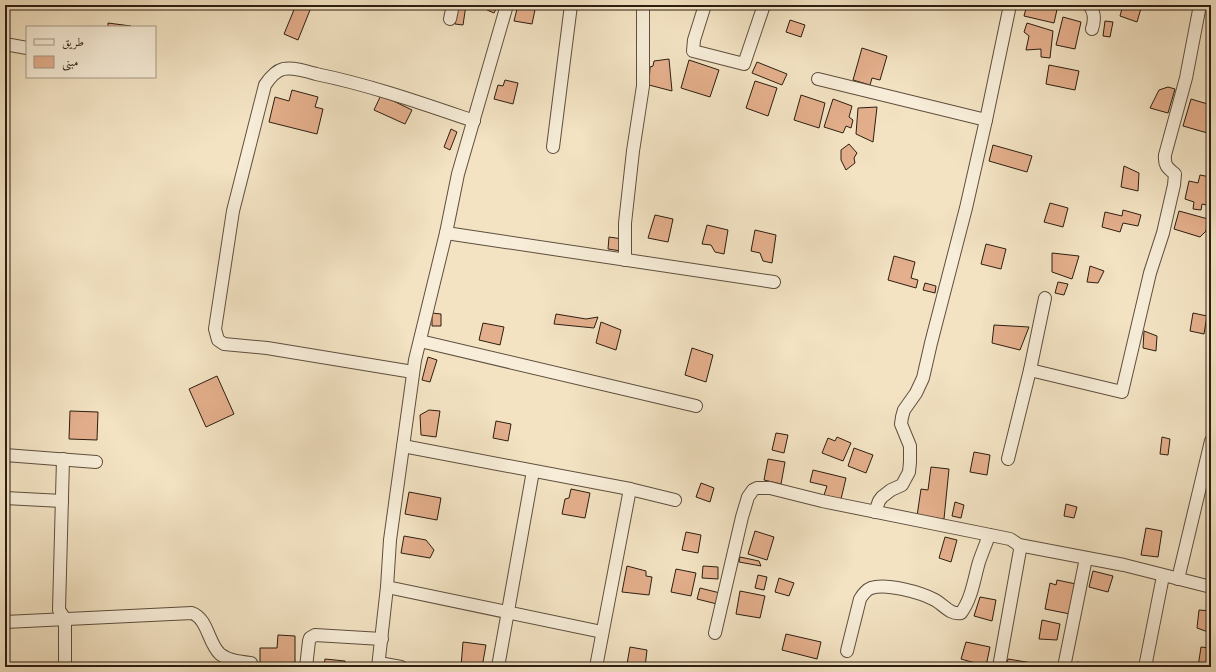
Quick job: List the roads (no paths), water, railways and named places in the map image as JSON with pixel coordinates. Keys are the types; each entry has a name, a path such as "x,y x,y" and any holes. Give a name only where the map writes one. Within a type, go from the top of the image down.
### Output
{"street":[{"path":"450,19 453,5"},
{"path":"401,667 378,665 387,587 390,540 413,372 446,233 458,174 507,5"},
{"path":"553,147 571,5"},
{"path":"625,260 625,224 633,151 643,86 643,5"},
{"path":"705,5 694,40 694,51 744,64 764,5"},
{"path":"876,512 879,501 882,497 891,490 902,486 909,472 910,446 901,424 902,417 904,410 916,393 923,378 966,208 1010,5"},
{"path":"1088,5 1092,10 1094,18 1092,29"},
{"path":"1030,370 1122,392 1150,273 1162,239 1174,185 1175,174 1167,168 1165,163 1165,155 1186,78 1200,5"},
{"path":"5,44 26,48"},
{"path":"413,372 267,348 224,344 218,340 215,330 233,211 265,85 270,78 278,71 283,69 293,69 338,78 377,88 474,121"},
{"path":"818,79 986,120"},
{"path":"446,233 774,282"},
{"path":"1008,459 1030,370 1045,298"},
{"path":"420,341 696,406"},
{"path":"1178,579 1211,441"},
{"path":"403,446 630,489 675,500"},
{"path":"5,455 96,462"},
{"path":"63,459 59,610 65,619 65,667"},
{"path":"498,667 533,471"},
{"path":"715,633 748,497 753,490 762,488 770,488 822,501 989,535 1010,540 1019,545 1124,566 1211,587"},
{"path":"596,667 630,489"},
{"path":"5,498 62,501"},
{"path":"847,651 860,599 865,592 872,588 881,586 909,590 935,600 956,614 962,613 970,597 979,562 989,535"},
{"path":"999,667 1020,550 1019,545"},
{"path":"1064,667 1086,558"},
{"path":"1145,667 1163,576"},
{"path":"387,587 602,632"},
{"path":"5,622 192,613 196,614 204,624 210,639 222,655 237,662 251,663"},
{"path":"306,667 308,643 310,638 315,635 382,639"}]}
